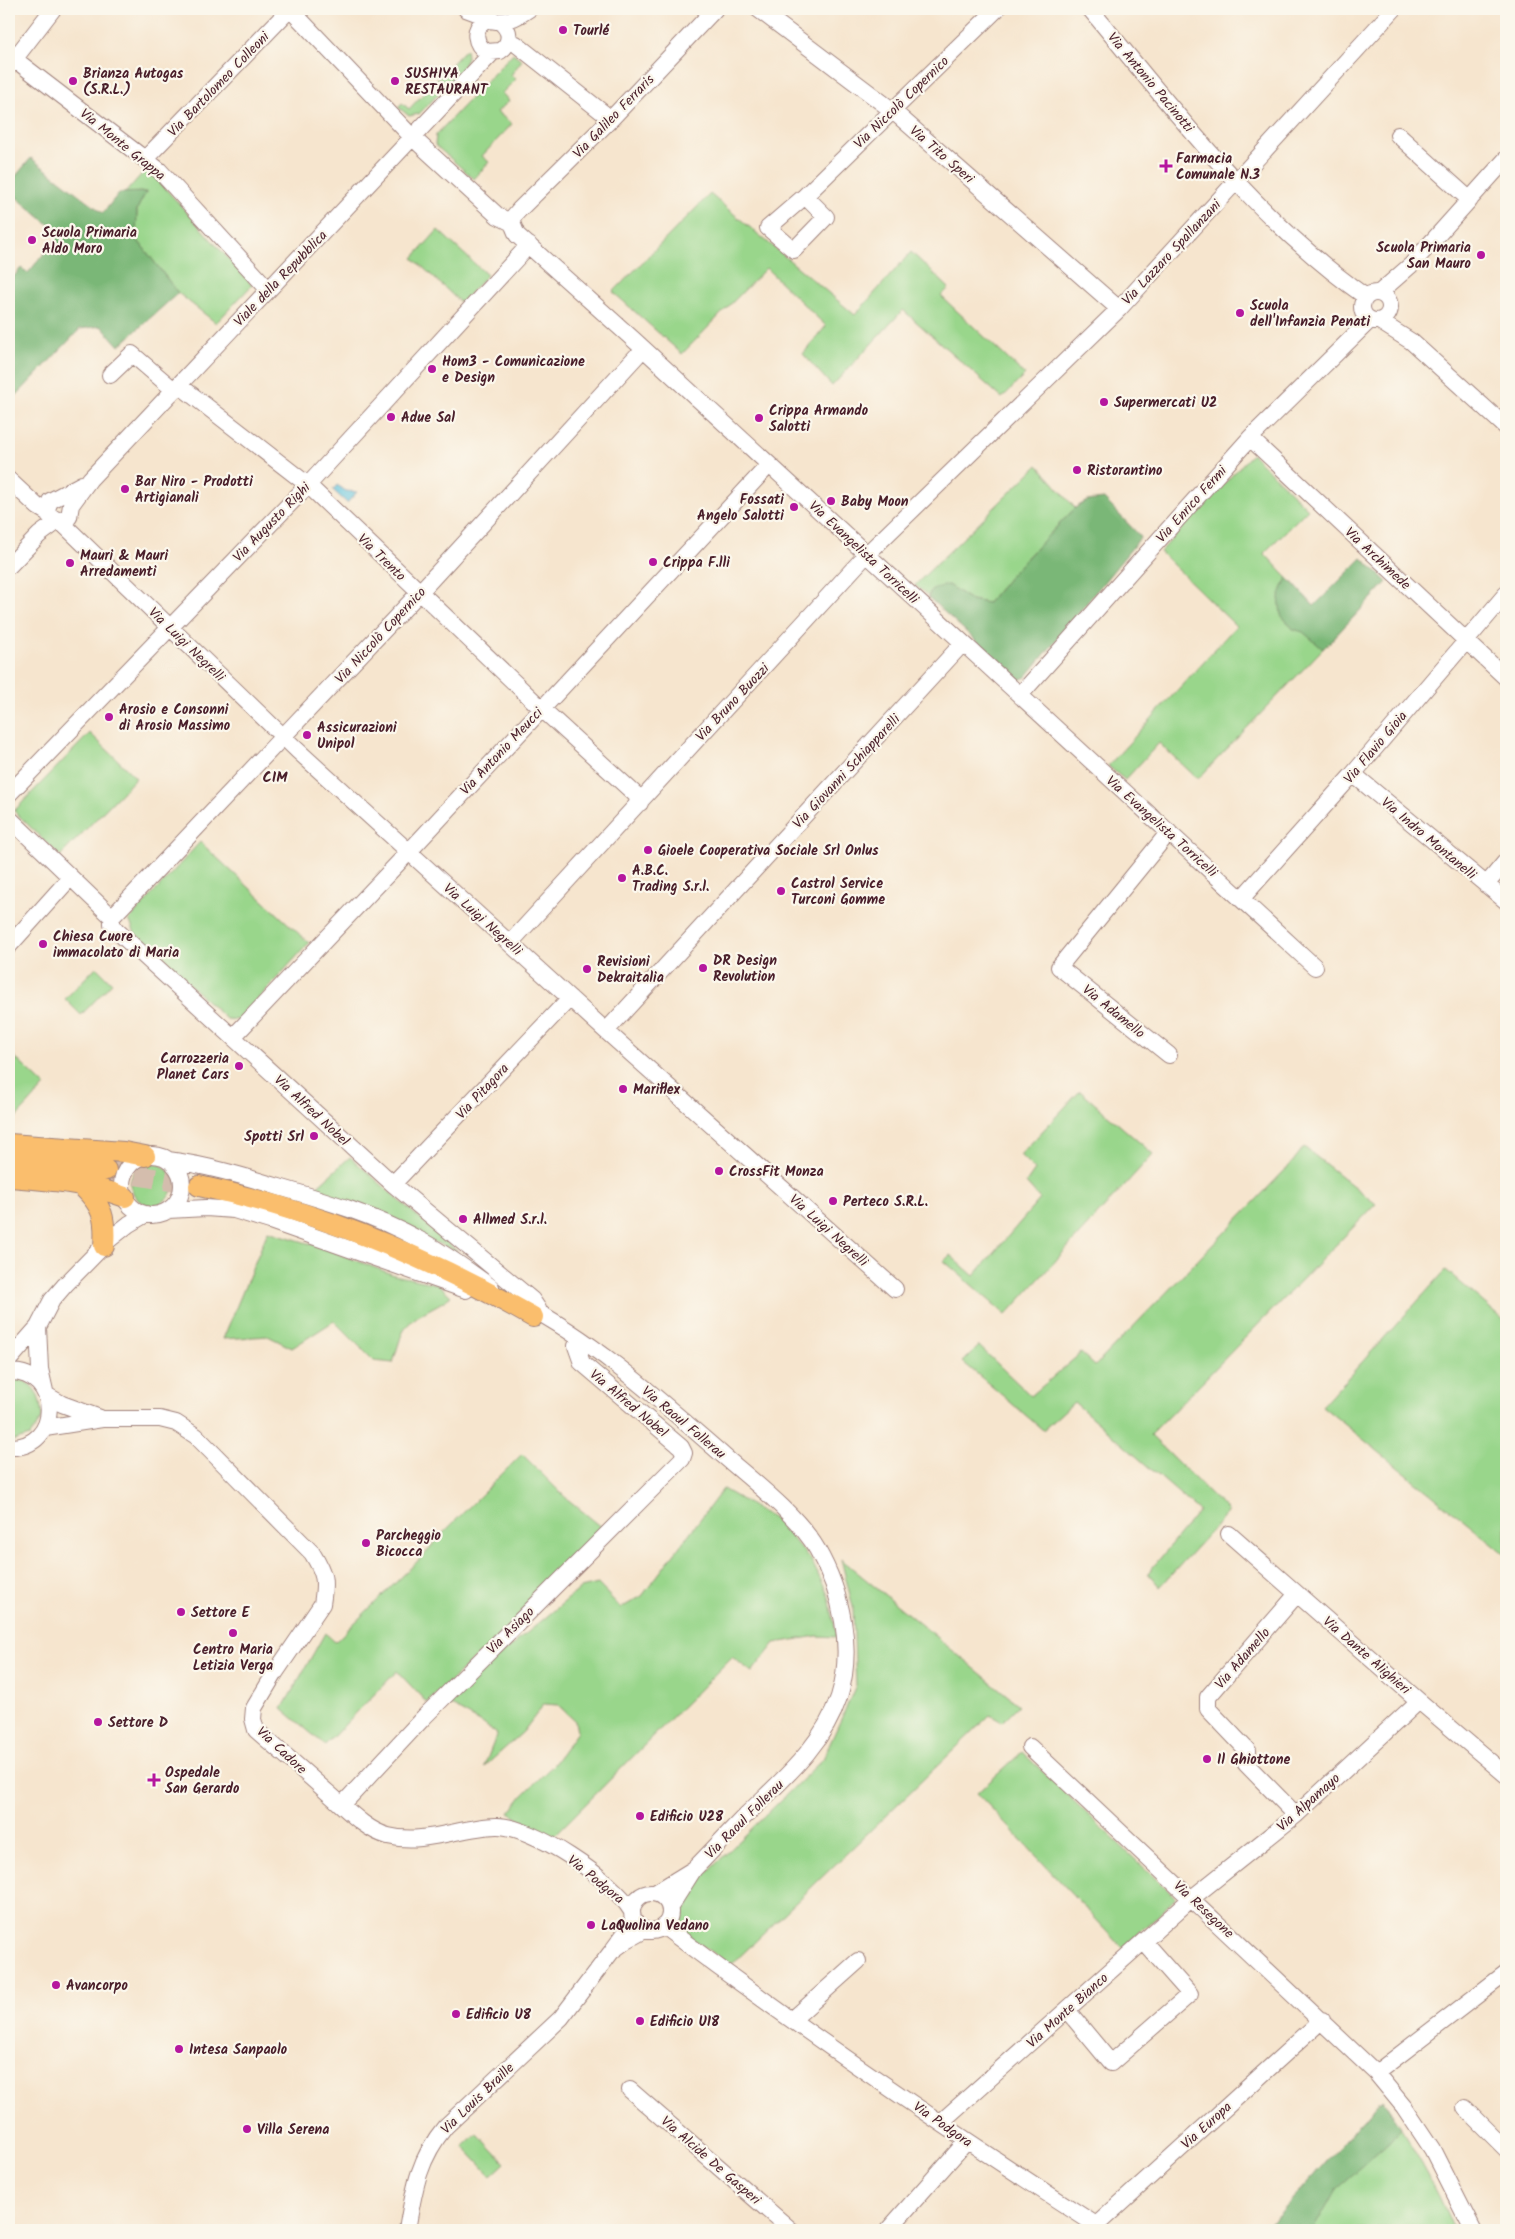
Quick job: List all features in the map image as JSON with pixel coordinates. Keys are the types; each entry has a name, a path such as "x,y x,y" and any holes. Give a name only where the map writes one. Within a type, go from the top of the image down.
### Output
{"main road":[{"path":"9,1144 124,1152 145,1156"},
{"path":"9,1161 106,1170"},
{"path":"9,1177 62,1182 107,1190 126,1200"},
{"path":"83,1186 96,1200 101,1209 107,1243"},
{"path":"199,1186 272,1203 336,1224 450,1268 490,1286"},
{"path":"419,1257 537,1315"}],"street":[{"path":"10,60 53,9"},
{"name":"Via Evangelista Torricelli","path":"290,9 413,138 498,216 512,223 517,235 867,554 1315,967"},
{"name":"Via Bartolomeo Colleoni","path":"146,159 290,9"},
{"path":"466,9 489,23 507,28 509,39 611,119"},
{"path":"489,23 512,18 529,9"},
{"path":"485,49 504,48 509,39 534,9"},
{"name":"Via Galileo Ferraris","path":"512,223 513,217 519,210 611,119 715,9"},
{"name":"Via Tito Speri","path":"758,9 893,111 1119,309"},
{"name":"Via Niccolò Copernico","path":"805,196 997,9"},
{"name":"Via Antonio Pacinotti","path":"1090,9 1235,182 1335,276 1379,308 1412,342 1506,427"},
{"name":"Via Lazzaro Spallanzani","path":"959,465 1119,309 1389,10"},
{"name":"Viale della Repubblica","path":"9,566 268,289 413,138 468,76 485,49 476,40 489,23"},
{"name":"Via Monte Grappa","path":"10,60 159,170 268,289"},
{"path":"1398,135 1470,200"},
{"name":"Via Enrico Fermi","path":"1020,695 1250,438 1379,308 1411,265 1506,159"},
{"name":"Via Augusto Righi","path":"9,794 308,485 529,245"},
{"name":"Via Niccolò Copernico","path":"112,917 420,593 643,349"},
{"name":"Via Trento","path":"110,375 132,354 308,485 541,708 635,794 640,803"},
{"name":"Via Archimede","path":"1250,438 1506,678"},
{"name":"Via Antonio Meucci","path":"233,1037 769,465"},
{"name":"Via Bruno Buozzi","path":"510,943 867,554 959,465"},
{"name":"Via Luigi Negrelli","path":"11,482 38,507 59,511 80,541 284,738 606,1031 895,1289"},
{"name":"Via Flavio Gioia","path":"1242,898 1353,774 1506,594"},
{"name":"Via Giovanni Schiapparelli","path":"606,1031 963,644"},
{"name":"Via Indro Montanelli","path":"1353,774 1506,901"},
{"name":"Via Alfred Nobel","path":"9,818 112,917 112,924 116,930 394,1184 532,1300 537,1315 576,1346 632,1385"},
{"name":"Via Adamello","path":"1169,832 1060,968 1169,1055"},
{"path":"1486,885 1506,861"},
{"path":"9,946 70,878"},
{"name":"Via Pitagora","path":"394,1184 570,998"},
{"path":"145,1156 156,1156 189,1163 260,1181 369,1216 420,1240 537,1315 514,1312 448,1283 250,1215 222,1208 168,1210 158,1214 139,1212 126,1200 122,1182 127,1169 132,1163 145,1156"},
{"path":"168,1160 178,1171 182,1185 178,1199 168,1210"},
{"path":"107,1243 126,1200"},
{"path":"9,1360 38,1326 52,1300 107,1243 129,1224 146,1214"},
{"name":"Via Alfred Nobel","path":"537,1315 570,1332 632,1385"},
{"path":"38,1326 40,1369 50,1412 45,1428"},
{"name":"Via Alfred Nobel","path":"576,1346 582,1363 680,1447 684,1453 682,1459"},
{"name":"Via Cadore","path":"9,1372 24,1373 36,1380 46,1394 62,1404 102,1419"},
{"name":"Via Raoul Follerau","path":"632,1385 723,1454 807,1535 817,1548 840,1604 845,1646 839,1697 828,1721 806,1757 694,1869 670,1906"},
{"name":"Via Cadore","path":"9,1448 30,1442 45,1428 102,1419 160,1419 176,1423 196,1436 312,1553 323,1571 324,1591 322,1604 275,1673 254,1708 252,1719 256,1730 362,1822 386,1836 407,1840 498,1826 519,1830 560,1850"},
{"name":"Via Asiago","path":"342,1805 424,1716 682,1459"},
{"name":"Via Dante Alighieri","path":"1229,1534 1506,1775"},
{"name":"Via Adamello","path":"1296,1815 1246,1764 1248,1751 1208,1709 1208,1697 1297,1594"},
{"name":"Via Alpamayo","path":"1192,1898 1296,1815 1419,1701"},
{"name":"Via Resegone","path":"1030,1747 1322,2020 1376,2073 1404,2107 1432,2149 1473,2230"},
{"name":"Via Podgora","path":"560,1850 617,1893 637,1920"},
{"name":"Via Raoul Follerau","path":"655,1893 694,1869"},
{"path":"655,1893 666,1900 670,1906 670,1914 663,1926 650,1931 637,1920 638,1897 644,1894 655,1893"},
{"name":"Via Monte Bianco","path":"941,2122 1192,1898"},
{"name":"Via Louis Braille","path":"407,2230 415,2187 431,2144 445,2127 566,2013 637,1920"},
{"name":"Via Podgora","path":"663,1926 792,2020 1093,2228"},
{"path":"1066,2010 1112,2063 1190,1994 1144,1942"},
{"path":"792,2020 858,1961"},
{"path":"1376,2073 1506,1973"},
{"name":"Via Europa","path":"1093,2228 1322,2020"},
{"name":"Via Alcide De Gasperi","path":"630,2090 792,2230"},
{"path":"1465,2108 1506,2149"},
{"path":"888,2230 966,2142"}],"green space":[{"path":"466,49 467,57 462,70 419,114 409,116 398,107 402,103 409,109"},
{"path":"513,53 522,60 511,75 516,79 502,93 509,101 497,112 512,124 482,156 489,162 474,179 435,145 436,135"},
{"path":"31,158 103,213 119,193 146,192 137,209 136,238 178,293 119,346 101,326 80,329 16,396 9,390 9,282 21,268 28,273 60,234 9,191 9,184"},
{"path":"147,168 252,285 216,323 178,293 136,238 137,209 146,192 125,193"},
{"path":"710,194 855,315 911,252 949,288 941,296 1025,375 1002,398 903,310 832,386 803,354 826,326 766,268 682,354 613,292"},
{"path":"438,230 487,275 461,303 413,258"},
{"path":"1252,454 1308,509 1264,553 1314,606 1362,558 1387,582 1198,779 1159,743 1125,780 1108,766 1236,626 1160,552"},
{"path":"1038,465 1075,508 1015,570 988,603 971,600 948,585 932,589 928,596 915,585"},
{"path":"1104,499 1141,537 1026,677 1019,680 928,597 932,589 948,585 971,600 988,603 1015,570 1075,508 1087,501"},
{"path":"1362,558 1387,582 1323,649 1303,632 1293,629 1281,615 1279,597 1287,577 1314,606"},
{"path":"90,733 136,778 60,856 14,811"},
{"path":"200,842 309,943 239,1020 226,1019 135,933 129,920"},
{"path":"96,967 112,983 81,1015 65,999"},
{"path":"9,1052 45,1086 9,1125"},
{"path":"1080,1091 1153,1154 1006,1315 944,1261 950,1255 974,1276 1040,1199 1026,1183 1035,1170 1020,1155"},
{"path":"1304,1147 1376,1204 1150,1435 1229,1512 1160,1587 1148,1573 1199,1511 1074,1402 1043,1430 963,1362 979,1346 1031,1396 1081,1353 1095,1366 1291,1164"},
{"path":"350,1157 458,1252 312,1191"},
{"path":"156,1163 164,1166 170,1172 173,1184 170,1196 164,1202 148,1205 140,1202 134,1196 131,1180 134,1172 140,1166"},
{"path":"268,1231 324,1248 394,1275 438,1284 451,1296 412,1320 403,1332 393,1363 374,1361 334,1321 292,1348 268,1336 223,1339"},
{"path":"1446,1270 1506,1322 1506,1555 1322,1406"},
{"path":"9,1377 30,1385 38,1395 42,1418 30,1436 9,1442"},
{"path":"522,1454 565,1497 609,1533 427,1703 397,1671 325,1745 282,1709 325,1633 335,1642 426,1553 436,1540"},
{"path":"723,1489 776,1520 811,1560 829,1597 837,1637 817,1636 775,1643 752,1672 732,1657 552,1838 509,1813 523,1795 554,1764 577,1732 575,1721 558,1705 544,1704 523,1732 484,1767 497,1734 482,1723 444,1702 581,1588 598,1584 621,1608 642,1596"},
{"path":"841,1559 1019,1705 1002,1722 990,1715 731,1965 683,1933 680,1912 685,1894 823,1759 856,1685 853,1607"},
{"path":"1022,1752 1176,1898 1123,1948 977,1793"},
{"path":"1382,2099 1421,2163 1439,2196 1454,2230 1265,2230"},
{"path":"1382,2099 1401,2128 1389,2143 1336,2189 1313,2230 1265,2230"},
{"path":"477,2133 505,2163 491,2176 463,2146"}],"water":[{"path":"337,485 346,491 357,492 347,503 333,490"}],"tunnel":[{"path":"106,1170 199,1186"}],"place":[{"name":"Tourlé","path":"563,30"},
{"name":"Brianza Autogas (S.R.L.)","path":"73,81"},
{"name":"SUSHIYA RESTAURANT","path":"395,81"},
{"name":"Farmacia Comunale N.3","path":"1166,166"},
{"name":"Scuola Primaria Aldo Moro","path":"32,240"},
{"name":"Scuola Primaria San Mauro","path":"1481,255"},
{"name":"Scuola dell'Infanzia Penati","path":"1240,313"},
{"name":"Hom3 - Comunicazione e Design","path":"432,369"},
{"name":"Supermercati U2","path":"1104,402"},
{"name":"Adue Sal","path":"391,417"},
{"name":"Crippa Armando Salotti","path":"759,418"},
{"name":"Ristorantino","path":"1077,470"},
{"name":"Bar Niro - Prodotti Artigianali","path":"125,489"},
{"name":"Baby Moon","path":"831,501"},
{"name":"Fossati Angelo Salotti","path":"794,507"},
{"name":"Crippa F.lli","path":"653,562"},
{"name":"Mauri & Mauri Arredamenti","path":"70,563"},
{"name":"Arosio e Consonni di Arosio Massimo","path":"109,717"},
{"name":"Assicurazioni Unipol","path":"307,735"},
{"name":"Gioele Cooperativa Sociale Srl Onlus","path":"648,850"},
{"name":"A.B.C. Trading S.r.l.","path":"622,878"},
{"name":"Castrol Service Turconi Gomme","path":"781,891"},
{"name":"Chiesa Cuore immacolato di Maria","path":"43,944"},
{"name":"DR Design Revolution","path":"703,968"},
{"name":"Revisioni Dekraitalia","path":"587,969"},
{"name":"Carrozzeria Planet Cars","path":"239,1066"},
{"name":"Mariflex","path":"623,1089"},
{"name":"Spotti Srl","path":"314,1136"},
{"name":"CrossFit Monza","path":"719,1171"},
{"name":"Perteco S.R.L.","path":"833,1201"},
{"name":"Allmed S.r.l.","path":"463,1219"},
{"name":"Parcheggio Bicocca","path":"366,1543"},
{"name":"Settore E","path":"181,1612"},
{"name":"Centro Maria Letizia Verga","path":"233,1633"},
{"name":"Settore D","path":"98,1722"},
{"name":"Il Ghiottone","path":"1207,1759"},
{"name":"Ospedale San Gerardo","path":"154,1780"},
{"name":"Edificio U28","path":"640,1816"},
{"name":"LaQuolina Vedano","path":"591,1925"},
{"name":"Avancorpo","path":"56,1985"},
{"name":"Edificio U8","path":"456,2014"},
{"name":"Edificio U18","path":"640,2021"},
{"name":"Intesa Sanpaolo","path":"179,2049"},
{"name":"Villa Serena","path":"247,2129"}],"district":[{"name":"CIM","path":"275,777"}]}
